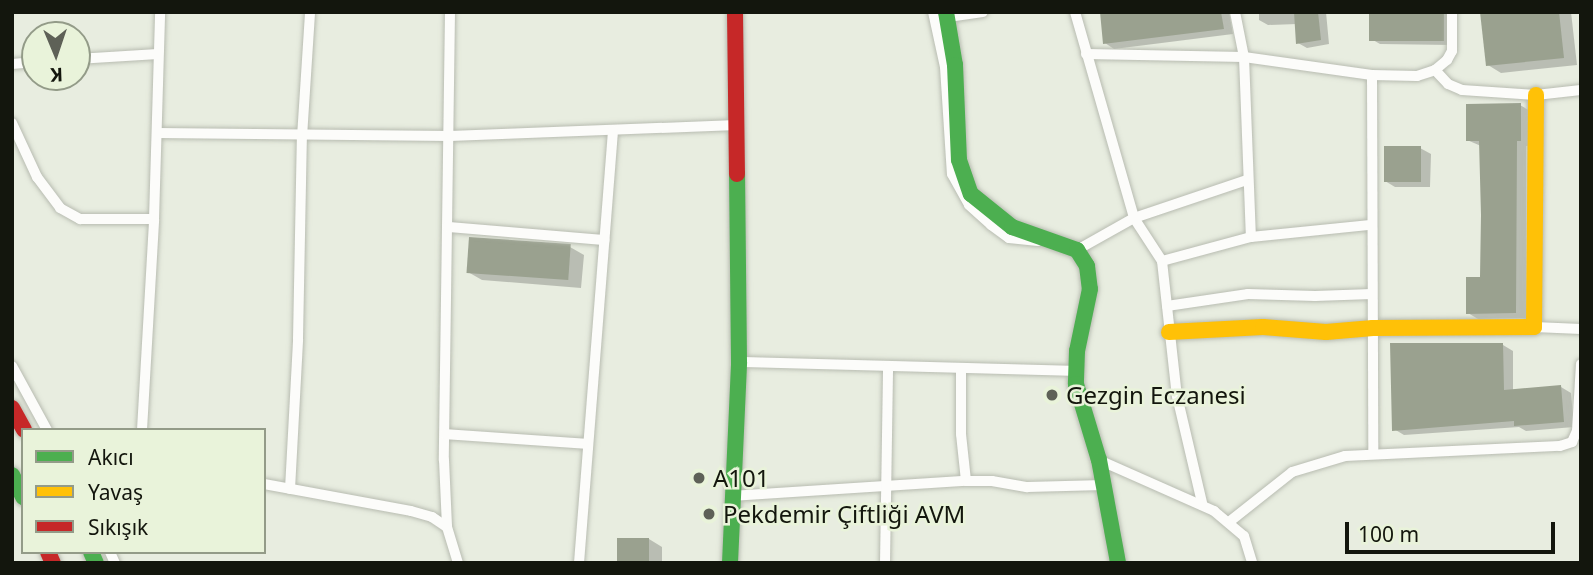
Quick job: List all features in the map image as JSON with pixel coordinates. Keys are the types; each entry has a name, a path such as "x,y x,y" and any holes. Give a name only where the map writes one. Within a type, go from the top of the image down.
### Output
{"main road":[{"path":"730,563 739,362 735,12"},
{"path":"942,14 955,65 959,160 971,194 1012,227 1077,250 1087,266 1090,289 1074,371 1078,399 1099,460 1118,563"},
{"path":"1169,332 1263,327 1326,332 1373,328 1534,327 1536,95"},
{"path":"12,408 23,428"},
{"path":"12,475 21,493"}],"street":[{"path":"142,428 154,219 160,12"},
{"path":"290,489 299,339 302,137 310,12"},
{"path":"450,12 445,434 447,527 458,563"},
{"path":"942,14 983,12"},
{"path":"1075,12 1134,218 1162,261 1177,396 1202,503"},
{"path":"1235,12 1244,57 1251,237"},
{"path":"1086,54 1244,57 1372,75 1417,76 1435,70 1447,60 1452,51 1452,12"},
{"path":"91,58 158,54"},
{"path":"1435,70 1448,84 1462,90 1536,95 1581,90"},
{"path":"1372,75 1370,225 1373,454"},
{"path":"12,123 37,177 60,208 80,219 154,219"},
{"path":"157,133 302,137 450,136 737,125"},
{"path":"579,563 612,130"},
{"path":"1077,250 1134,218 1247,180"},
{"path":"1162,261 1251,237 1370,225"},
{"path":"448,227 604,240"},
{"path":"1167,306 1248,294 1372,294"},
{"path":"1534,327 1581,329"},
{"path":"739,362 1074,371"},
{"path":"1229,522 1292,472 1345,456 1560,446 1572,442 1577,431 1581,364"},
{"path":"12,366 46,428"},
{"path":"885,563 884,485 888,366"},
{"path":"961,368 961,434 966,481"},
{"path":"445,434 588,444"},
{"path":"1099,460 1202,503 1244,536 1252,563"},
{"path":"731,496 966,481 992,481 1027,487 1104,485"},
{"path":"266,484 411,511 432,517 447,527"}],"building":[{"path":"1100,12 1221,12 1224,29 1103,44"},
{"path":"1294,12 1318,12 1321,40 1296,44"},
{"path":"1369,12 1444,12 1444,41 1369,41"},
{"path":"1480,12 1559,12 1564,58 1486,66"},
{"path":"1521,103 1521,141 1517,141 1516,313 1466,314 1466,277 1480,277 1481,215 1479,141 1466,141 1466,104"},
{"path":"1384,146 1421,146 1421,182 1384,182"},
{"path":"469,237 571,244 568,280 466,273"},
{"path":"1390,343 1503,343 1504,390 1561,385 1564,422 1514,426 1514,421 1392,431"},
{"path":"617,538 649,538 649,563 617,563"}],"traffic: fast":[{"path":"946,12 955,65 959,160 971,194 1012,227 1077,250 1087,266 1090,289 1077,351 1076,384 1099,460 1118,563"},
{"path":"730,563 739,362 737,174"},
{"path":"12,475 21,493"},
{"path":"92,554 96,563"}],"traffic: slow":[{"path":"1169,332 1263,327 1326,332 1373,328 1534,327 1536,95"}],"traffic: jam":[{"path":"735,12 737,174"},
{"path":"12,408 23,428"},
{"path":"49,554 53,563"}],"place":[{"name":"Gezgin Eczanesi","path":"1052,395"},
{"name":"A101","path":"699,478"},
{"name":"Pekdemir Çiftliği AVM","path":"709,514"}]}
